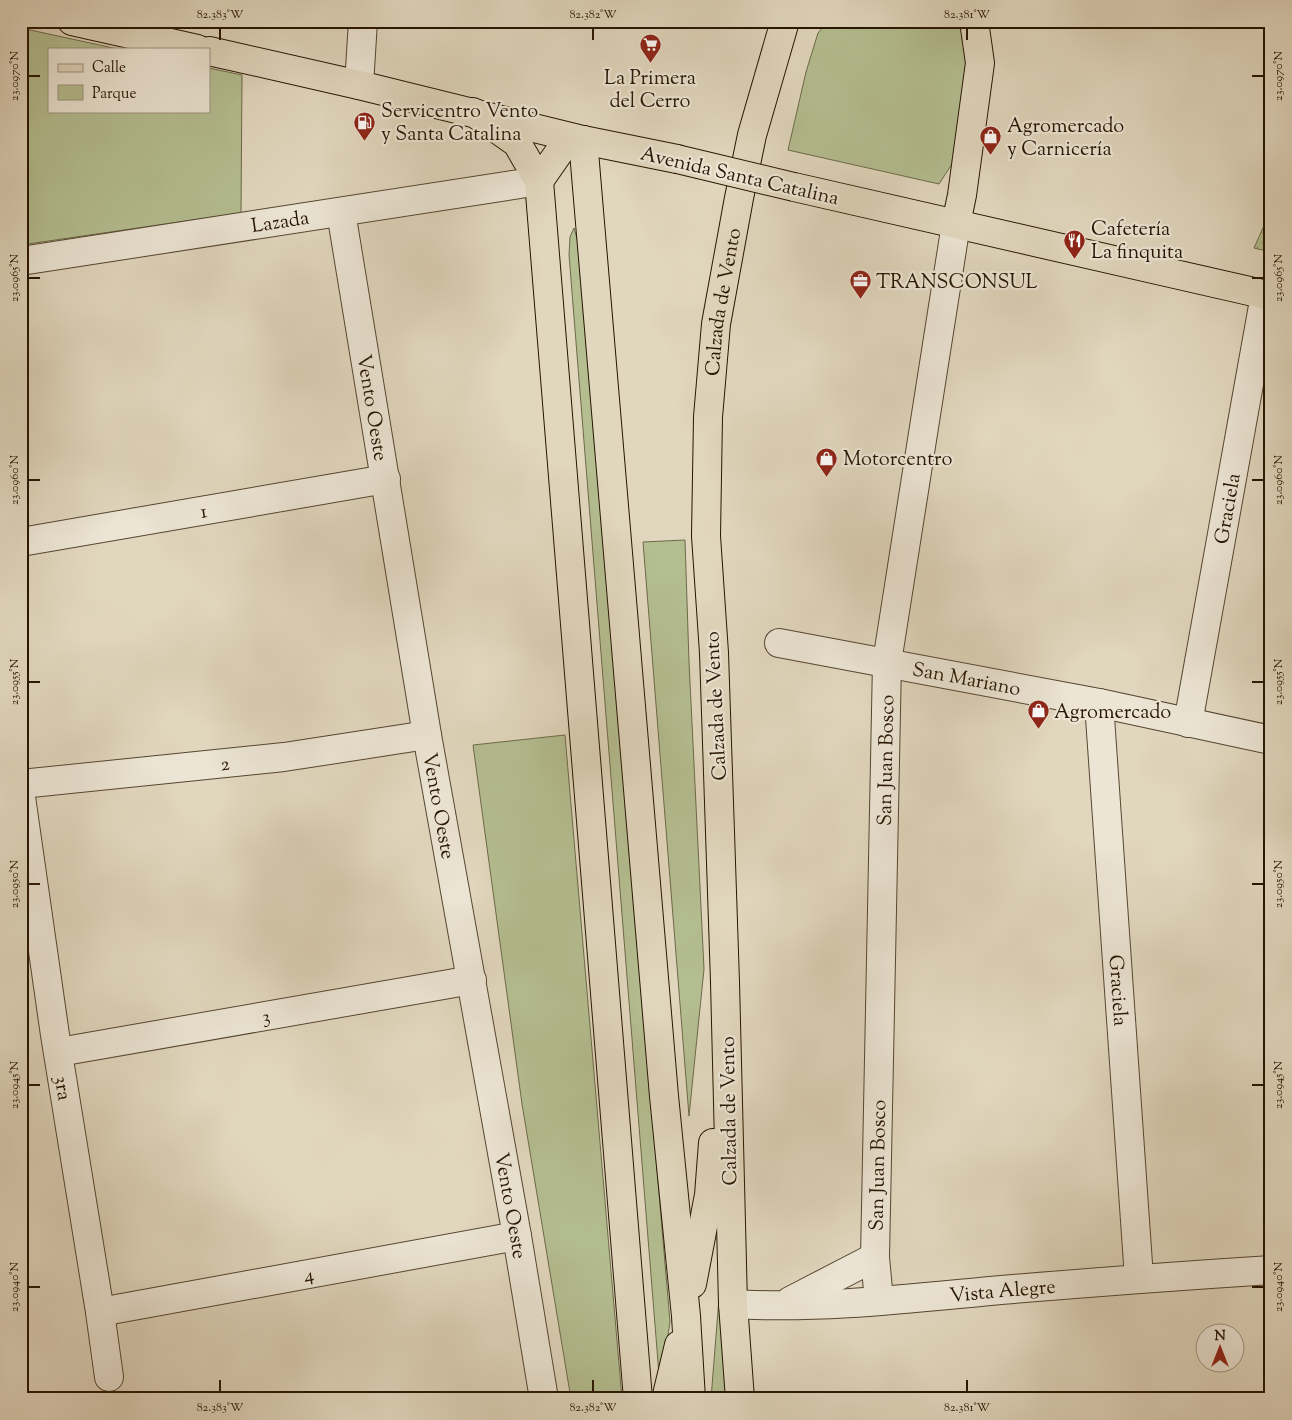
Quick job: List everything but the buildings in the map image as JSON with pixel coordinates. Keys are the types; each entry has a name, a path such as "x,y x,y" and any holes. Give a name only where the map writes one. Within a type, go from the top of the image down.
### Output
{"main road":[{"path":"72,21 193,48"},
{"name":"Calzada de Vento","path":"740,1399 733,1304 714,653 706,536 708,417 717,314 752,136 785,21"},
{"path":"774,59 800,21"},
{"path":"956,224 962,195 980,63 973,23"},
{"name":"Avenida Santa Catalina","path":"210,51 473,112 583,140 678,159 1268,296"},
{"path":"473,112 516,143 539,181 638,1399"},
{"path":"539,181 562,148 583,140 664,1096 686,1316 691,1399"},
{"path":"666,1399 686,1316 709,1195 725,982"}],"street":[{"path":"358,85 363,21"},
{"name":"Lazada","path":"21,261 539,181"},
{"name":"Vento Oeste","path":"341,212 427,735 472,980 544,1399"},
{"name":"San Juan Bosco","path":"879,1301 876,1257 887,662 956,224"},
{"name":"Graciela","path":"1188,723 1268,296"},
{"name":"1","path":"21,542 386,480"},
{"name":"San Mariano","path":"779,643 1099,703 1271,740"},
{"name":"Graciela","path":"1099,703 1139,1278"},
{"name":"2","path":"21,784 284,757 427,735"},
{"name":"3ra","path":"21,797 54,1034 59,1052 109,1377"},
{"name":"3","path":"59,1052 472,980"},
{"name":"4","path":"100,1312 517,1236"},
{"path":"781,1306 876,1257"},
{"name":"Vista Alegre","path":"733,1304 781,1306 879,1301 1139,1278 1271,1270"}],"green space":[{"path":"828,21 958,21 967,47 967,81 952,164 939,184 788,150 806,72 818,33"},
{"path":"21,28 113,48 48,48 48,112 210,112 210,68 242,75 241,213 21,245"},
{"path":"1271,210 1271,252 1254,248"},
{"path":"574,228 578,242 670,1322 660,1387 569,255 570,237"},
{"path":"685,540 704,969 689,1116 643,542"},
{"path":"565,735 622,1399 571,1399 522,1104 473,745"},
{"path":"719,1298 727,1399 711,1399"}],"place":[{"name":"La Primera del Cerro","path":"650,64"},
{"name":"Servicentro Vento y Santa Catalina","path":"365,141"},
{"name":"Agromercado y Carnicería","path":"991,156"},
{"name":"Cafetería La finquita","path":"1075,259"},
{"name":"TRANSCONSUL","path":"860,300"},
{"name":"Motorcentro","path":"827,477"},
{"name":"Agromercado","path":"1038,730"}]}
